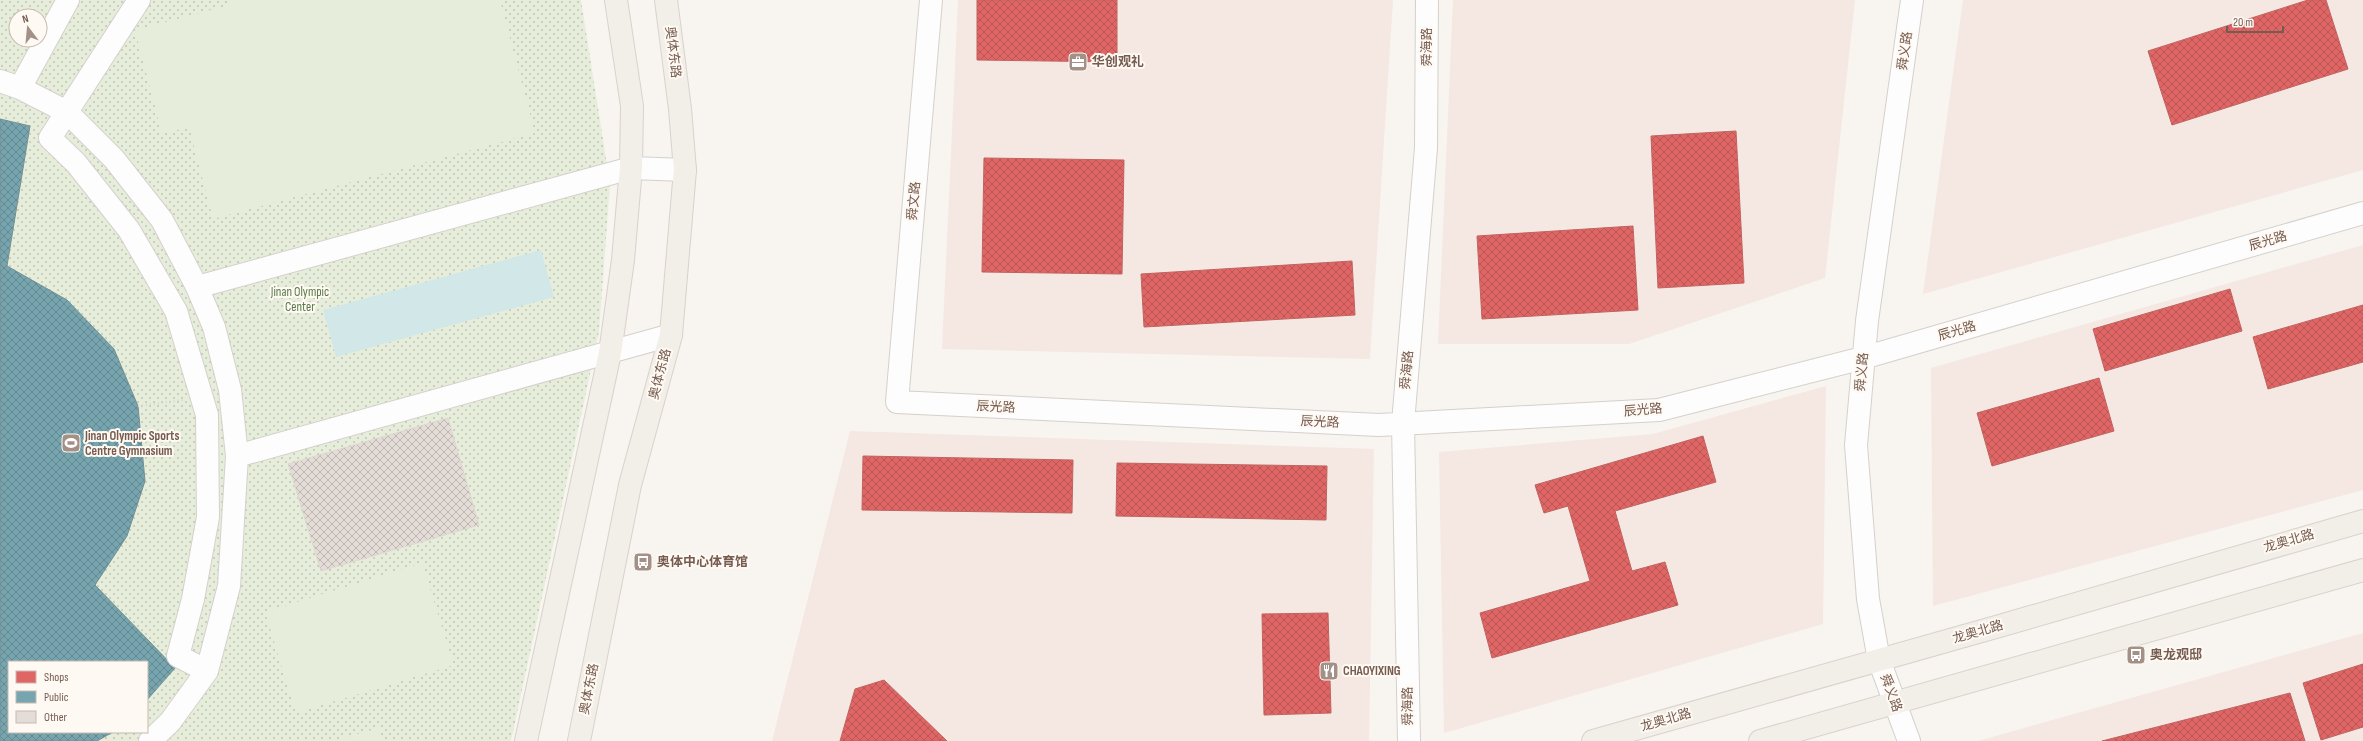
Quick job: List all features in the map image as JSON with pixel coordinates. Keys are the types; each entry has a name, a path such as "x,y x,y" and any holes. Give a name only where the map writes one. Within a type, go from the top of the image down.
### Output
{"main road":[{"path":"526,741 610,352 623,260 631,168 632,106 616,0"},
{"name":"奥体东路","path":"579,741 630,485 671,335 685,170 680,110 666,0"},
{"name":"龙奥北路","path":"1593,741 2363,520"},
{"path":"1760,741 1893,702 2363,570"}],"street":[{"path":"20,88 68,0"},
{"path":"139,0 50,138 76,163 129,230 176,311 207,414 208,517 193,599 178,656 207,671"},
{"name":"舜文路","path":"897,402 931,0"},
{"name":"舜海路","path":"1409,741 1403,424 1426,148 1427,0"},
{"name":"舜义路","path":"1910,741 1893,702 1879,660 1868,599 1856,445 1867,320 1912,0"},
{"path":"0,81 20,88 67,112 114,159 162,220 197,287 214,327 230,390 237,456 229,586 207,671 170,722 150,741"},
{"path":"197,287 631,168 685,170"},
{"name":"辰光路","path":"897,402 1379,425 1659,410 1863,358 2363,213"},
{"path":"237,456 671,335"}],"shaded area":[{"path":"958,0 1393,0 1370,359 942,349"},
{"path":"1453,0 1855,0 1825,278 1629,344 1438,344"},
{"path":"1963,0 2363,0 2363,170 1923,294"},
{"path":"2363,245 2363,490 1933,606 1931,368"},
{"path":"541,250 554,297 336,357 323,310"},
{"path":"1826,386 1823,624 1444,733 1439,452 1653,434"},
{"path":"850,431 1374,449 1369,741 772,741"},
{"path":"2363,633 2363,741 1978,741"}],"green space":[{"name":"Jinan Olympic Center","path":"0,0 581,0 610,184 599,332 511,741 0,741"},
{"path":"229,0 500,0 535,133 213,219 189,127 162,134 135,30 230,5"},
{"path":"422,563 454,665 296,713 265,612"},
{"path":"379,728 382,741 332,741"}],"building: Shops":[{"path":"977,0 1117,0 1117,62 977,60"},
{"path":"2308,0 2326,0 2348,69 2172,125 2148,51"},
{"path":"1736,131 1744,283 1658,288 1651,136"},
{"path":"984,158 1124,160 1122,274 982,272"},
{"path":"1633,226 1638,310 1482,319 1477,236"},
{"path":"1352,261 1355,315 1144,327 1141,274"},
{"path":"2230,289 2242,331 2105,371 2093,329"},
{"path":"2363,305 2363,362 2268,389 2253,337"},
{"path":"2099,378 2114,431 1992,466 1977,413"},
{"path":"1703,436 1716,482 1615,511 1632,571 1665,562 1678,605 1492,658 1480,613 1590,581 1568,506 1544,513 1535,485"},
{"path":"863,456 1073,460 1072,513 862,510"},
{"path":"1117,463 1327,466 1326,520 1116,516"},
{"path":"1328,613 1331,713 1264,715 1262,614"},
{"path":"2363,664 2363,727 2321,740 2303,683"},
{"path":"884,680 947,741 840,741 855,689"},
{"path":"2290,693 2305,741 2102,741"}],"building: Public":[{"name":"Jinan Olympic Sports Centre Gymnasium","path":"0,119 30,126 7,266 67,300 114,349 138,406 145,481 127,536 95,585 175,668 148,699 148,661 8,661 8,733 111,733 97,741 0,741"}],"building: Other":[{"path":"448,418 479,525 321,571 288,464"}],"place":[{"name":"华创观礼","path":"1078,62"},
{"name":"Jinan Olympic Sports Centre Gymnasium","path":"71,443"},
{"name":"奥体中心体育馆","path":"643,562"},
{"name":"奥龙观邸","path":"2136,655"},
{"name":"CHAOYIXING","path":"1329,671"}]}
